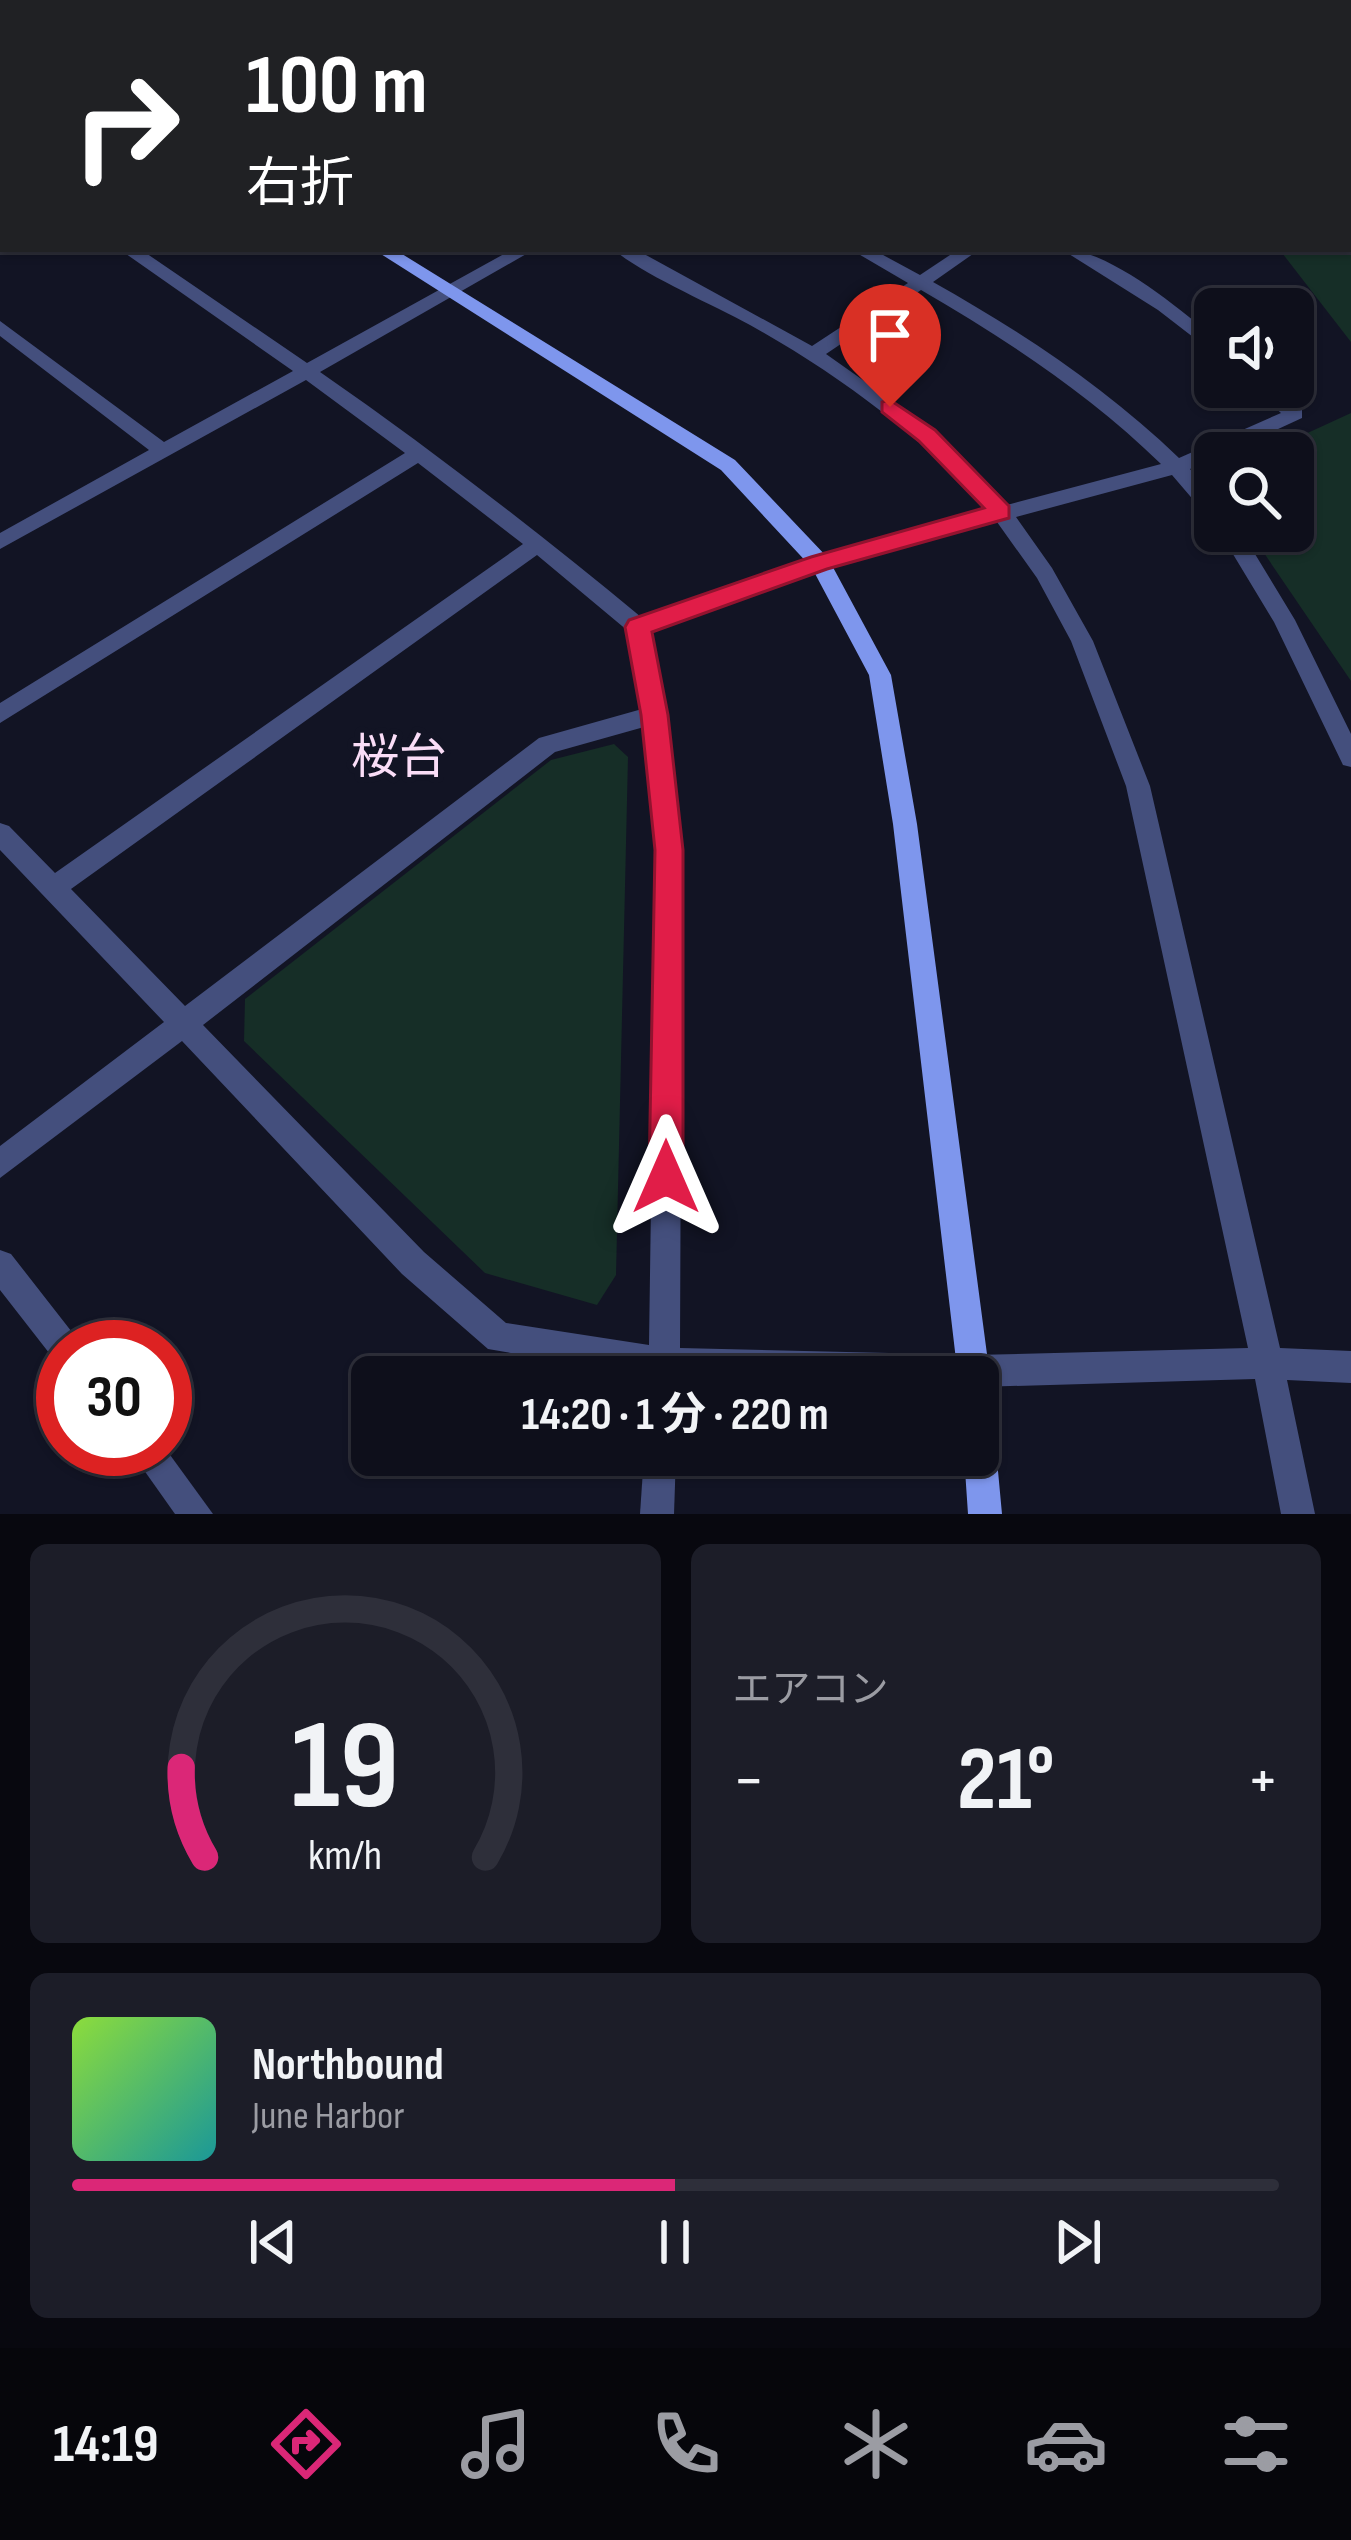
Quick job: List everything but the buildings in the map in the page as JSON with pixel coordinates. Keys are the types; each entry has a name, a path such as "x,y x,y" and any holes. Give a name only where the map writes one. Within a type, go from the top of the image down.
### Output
{"street":[{"path":"133,252 310,370 422,452 638,627 655,715 669,850 664,1356"},
{"path":"387,252 728,465 820,563 880,675 905,824 972,1356"},
{"path":"4,533 163,451 520,252"},
{"path":"628,252 816,352 927,435 1001,512 1075,625 1139,789 1172,956 1269,1363 1298,1514"},
{"path":"865,252 1036,355 1179,466 1194,485"},
{"path":"816,352 967,252"},
{"path":"1075,252 1164,306 1194,331"},
{"path":"0,327 163,451"},
{"path":"638,627 820,563 1179,466 1295,414 1288,408"},
{"path":"0,714 422,452"},
{"path":"53,888 539,543"},
{"path":"1243,552 1284,620 1351,758"},
{"path":"0,1164 547,745 655,715"},
{"path":"0,833 413,1263 499,1338 592,1356"},
{"path":"0,1265 43,1320"},
{"path":"999,1373 1269,1363 1351,1367"},
{"path":"166,1476 196,1514"},
{"path":"657,1514 658,1476"},
{"path":"982,1476 985,1514"}],"green space":[{"path":"1281,252 1351,252 1351,342 1314,288"},
{"path":"1351,413 1351,681 1263,552 1314,552 1314,432 1310,432"},
{"path":"614,744 628,757 616,1275 597,1305 485,1273 244,1041 245,999 551,760"}],"district":[{"name":"桜台","path":"399,758"}],"route":[{"path":"666,1177 669,850 655,715 638,627 820,563 1001,512 927,435 890,407"}]}
